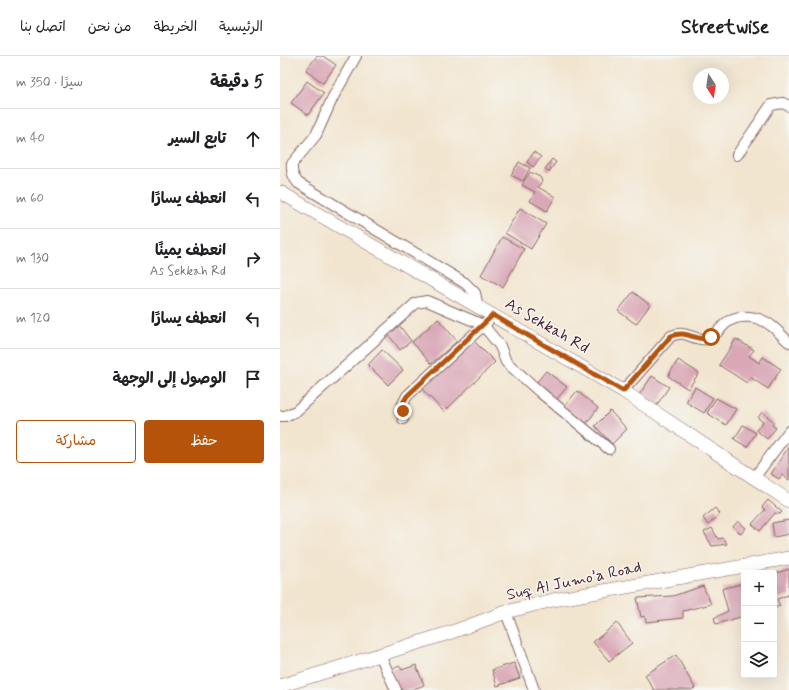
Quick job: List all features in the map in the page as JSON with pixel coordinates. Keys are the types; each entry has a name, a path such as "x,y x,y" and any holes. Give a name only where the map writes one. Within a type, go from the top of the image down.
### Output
{"main road":[{"name":"As Sekkah Rd","path":"280,192 623,391 789,501"},
{"name":"Suq Al Jumo’a Road","path":"280,686 452,632 506,612 553,600 789,558"}],"street":[{"path":"356,56 333,97 316,135 292,164 291,170 294,178 298,183 465,283 475,293 478,307"},
{"path":"737,155 771,105 783,103 789,106"},
{"path":"280,416 285,416 296,411 416,303 427,301 483,325 500,346 506,362 609,449"},
{"path":"403,419 402,406 407,396 493,315"},
{"path":"623,391 671,336 678,333 682,332 697,338 706,339 711,337 730,320 740,316 752,317 773,327 789,342"},
{"path":"754,478 789,431"},
{"path":"506,612 534,690"},
{"path":"380,655 396,690"}],"building":[{"path":"317,56 323,56 336,65 323,83 306,70"},
{"path":"307,81 324,93 308,115 291,103"},
{"path":"534,152 541,157 533,167 527,162"},
{"path":"552,159 556,162 549,172 545,169"},
{"path":"519,162 530,168 523,181 511,175"},
{"path":"530,172 540,177 542,181 538,187 555,197 547,211 530,201 535,192 522,185"},
{"path":"520,208 546,224 531,249 505,233"},
{"path":"502,237 524,249 503,287 481,275"},
{"path":"633,292 650,305 636,324 618,311"},
{"path":"438,319 457,341 431,364 412,342"},
{"path":"399,325 411,341 400,350 388,334"},
{"path":"736,339 754,350 749,356 759,363 763,357 781,369 768,389 750,377 747,383 719,365"},
{"path":"473,340 495,362 444,412 422,389"},
{"path":"382,350 403,370 388,385 368,365"},
{"path":"678,360 699,373 688,389 668,376"},
{"path":"546,371 567,387 556,400 536,383"},
{"path":"652,376 669,387 656,406 639,395"},
{"path":"695,387 713,398 704,413 686,402"},
{"path":"577,391 598,408 586,424 564,407"},
{"path":"716,398 736,409 726,425 707,413"},
{"path":"610,411 627,429 612,444 595,426"},
{"path":"762,412 774,422 772,425 776,428 767,439 756,430 763,422 758,418"},
{"path":"743,425 756,433 747,447 734,439"},
{"path":"789,446 789,480 782,475 779,479 771,474"},
{"path":"768,500 782,512 780,514 775,513 760,531 752,524 765,510 762,507"},
{"path":"715,508 720,514 708,525 703,518"},
{"path":"789,520 789,534 774,537 772,523"},
{"path":"738,521 746,528 741,534 733,527"},
{"path":"712,528 718,539 723,538 727,544 712,546 704,532"},
{"path":"789,569 789,597 788,595 777,599 777,573"},
{"path":"741,584 741,617 716,624 714,618 728,611 722,589"},
{"path":"703,586 711,604 683,611 683,618 646,622 645,616 641,617 637,598 673,596"},
{"path":"777,599 780,606 777,607"},
{"path":"617,623 632,643 609,661 593,642"},
{"path":"676,655 695,688 691,690 654,690 645,675"},
{"path":"514,663 520,678 497,686 492,670"},
{"path":"416,665 424,685 411,690 399,690 391,669 400,666 402,670"}],"route":[{"path":"403,411 402,406 407,396 493,315 623,391 671,336 682,332 697,338 706,339 711,337"}]}
